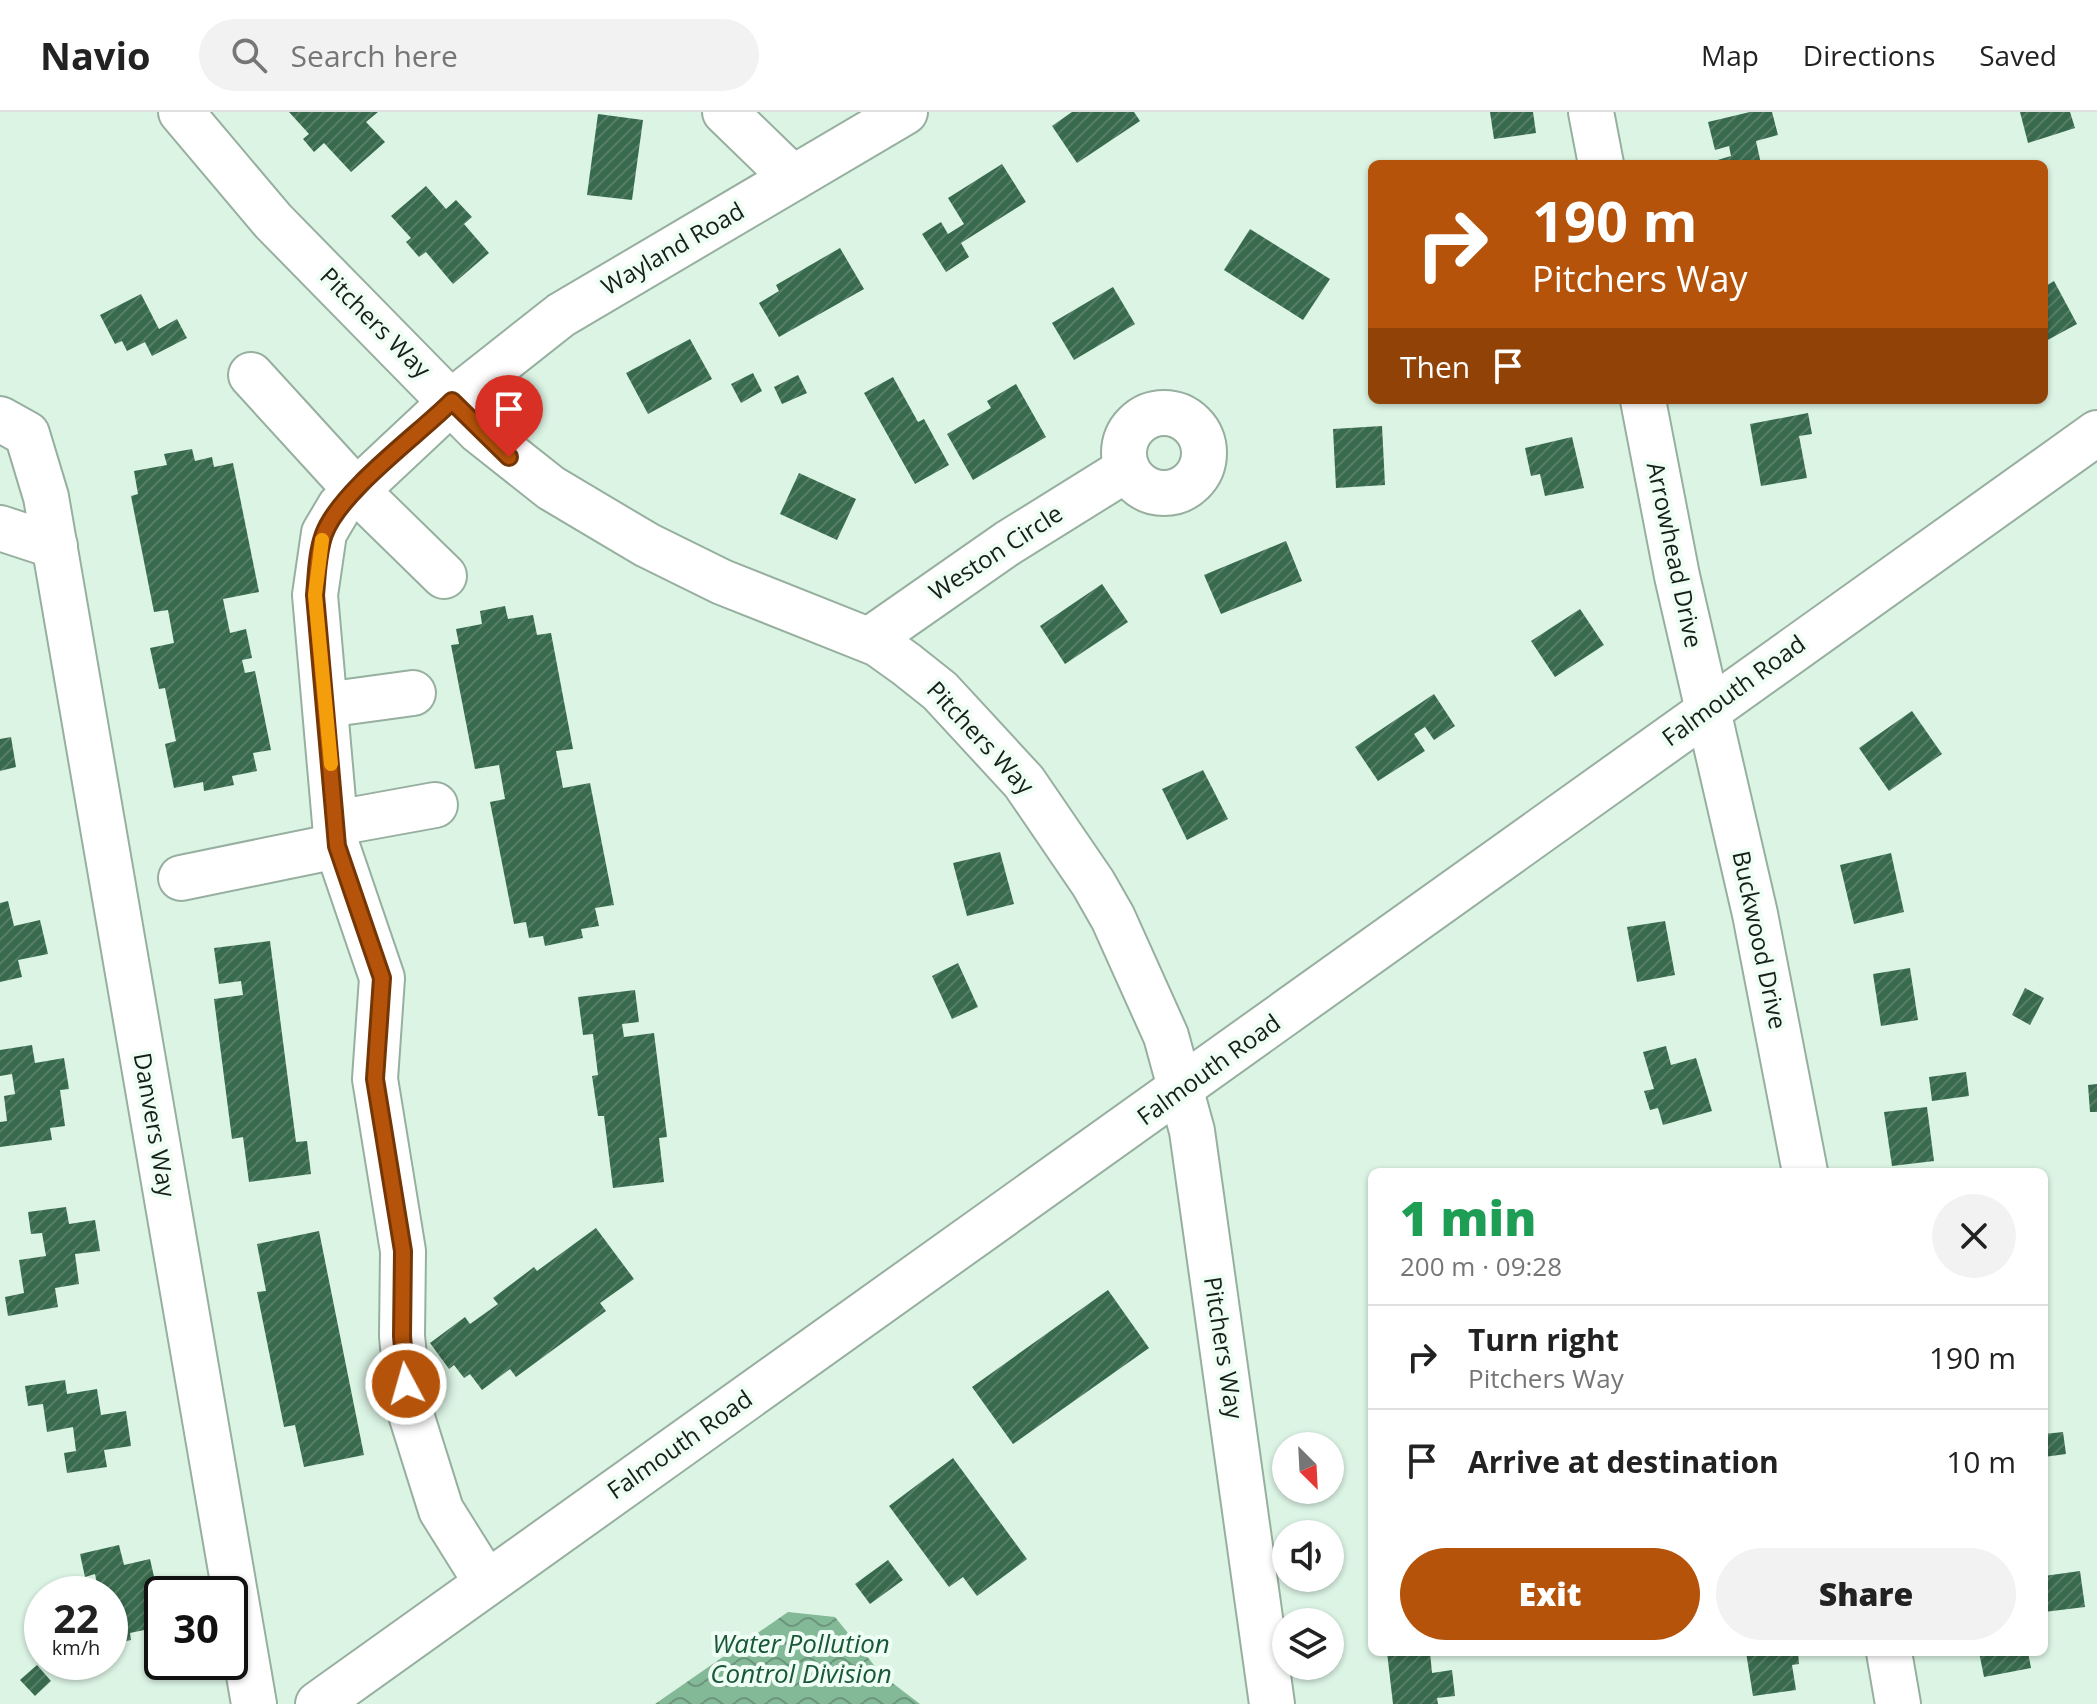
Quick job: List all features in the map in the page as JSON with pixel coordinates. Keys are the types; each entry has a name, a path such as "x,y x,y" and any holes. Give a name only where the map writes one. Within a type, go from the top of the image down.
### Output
{"street":[{"name":"Pitchers Way","path":"181,112 273,221 509,457 551,488 613,526 696,570 869,640 940,691 1024,782 1047,813 1113,918 1166,1036 1192,1131 1272,1704"},
{"path":"725,112 793,178"},
{"name":"Wayland Road","path":"452,401 561,315 905,112"},
{"path":"1591,112 1600,160"},
{"path":"251,375 356,490 444,576"},
{"path":"452,401 340,506 324,533 315,595 337,835 382,978 375,1079 403,1251 402,1336 409,1408 441,1510 486,1582"},
{"name":"Arrowhead Drive","path":"1644,404 1708,709"},
{"name":"Danvers Way","path":"0,419 27,434 46,497 254,1704"},
{"name":"Falmouth Road","path":"318,1704 1179,1092 1708,709 2097,433"},
{"name":"Weston Circle","path":"869,640 996,552 1127,469"},
{"path":"0,528 55,546"},
{"path":"325,705 413,693"},
{"name":"Buckwood Drive","path":"1708,709 1755,914 1804,1168"},
{"path":"181,878 435,805"},
{"path":"1890,1656 1898,1704"}],"water":[{"name":"Water Pollution Control Division","path":"788,1612 835,1617 882,1675 920,1704 655,1704"}],"building":[{"path":"289,112 378,112 366,122 385,142 351,172 324,143 314,152 303,139 309,134"},
{"path":"1072,112 1134,112 1140,121 1077,163 1052,126"},
{"path":"1490,112 1533,112 1536,133 1494,139"},
{"path":"1750,112 1772,112 1778,135 1756,141 1760,160 1718,160 1731,156 1729,146 1715,150 1708,122"},
{"path":"2020,112 2070,112 2075,128 2028,143"},
{"path":"598,114 643,120 632,200 587,195"},
{"path":"1002,164 1026,202 961,243 969,257 946,272 922,234 941,222 948,234 964,224 948,198"},
{"path":"426,186 446,209 456,200 472,217 464,224 489,253 453,284 426,252 419,257 406,242 411,238 391,216"},
{"path":"1250,229 1330,279 1303,320 1224,270"},
{"path":"840,248 864,289 779,337 759,303 779,291 776,285"},
{"path":"2054,281 2077,324 2048,340 2048,285"},
{"path":"1113,287 1135,324 1074,360 1052,323"},
{"path":"141,294 159,329 177,319 187,338 152,356 145,342 127,351 122,341 115,344 100,315"},
{"path":"690,339 712,379 648,414 626,373"},
{"path":"753,373 762,391 741,403 731,384"},
{"path":"798,375 807,393 782,404 774,387"},
{"path":"893,377 918,422 924,419 949,465 915,484 864,393"},
{"path":"1016,384 1046,437 973,480 947,434 991,408 987,401"},
{"path":"1808,413 1812,434 1799,436 1807,478 1761,486 1750,424"},
{"path":"1382,426 1385,485 1336,488 1333,429"},
{"path":"1572,437 1584,488 1545,496 1540,474 1531,476 1525,448"},
{"path":"192,449 195,461 212,457 214,467 233,463 259,592 223,599 230,633 246,629 252,658 242,660 245,673 255,671 271,750 253,753 257,771 232,776 234,785 204,791 203,782 174,788 165,744 176,741 165,688 159,689 150,648 174,643 168,610 154,612 131,496 138,494 134,471 167,465 164,454"},
{"path":"799,473 856,499 837,540 780,514"},
{"path":"1286,541 1302,581 1221,614 1204,575"},
{"path":"1102,584 1128,622 1065,664 1040,626"},
{"path":"505,606 508,619 533,615 537,635 551,633 573,749 556,751 563,788 590,783 614,905 595,908 599,926 581,929 583,938 545,946 543,936 529,938 526,922 514,924 490,802 505,799 499,765 475,769 451,645 459,644 456,629 482,624 480,611"},
{"path":"1580,609 1604,645 1555,677 1531,641"},
{"path":"1434,694 1455,726 1434,740 1425,727 1414,734 1425,751 1378,781 1355,747"},
{"path":"1912,711 1942,754 1889,791 1859,748"},
{"path":"11,737 16,767 0,771 0,739"},
{"path":"1203,770 1228,819 1187,840 1162,789"},
{"path":"1000,852 1014,904 967,916 953,863"},
{"path":"1891,853 1904,912 1854,924 1840,865"},
{"path":"8,901 14,926 40,920 48,954 18,960 22,977 0,982 0,903"},
{"path":"1665,921 1675,975 1637,982 1627,927"},
{"path":"270,941 296,1142 307,1141 311,1174 249,1182 243,1137 232,1139 214,999 243,995 241,981 219,984 214,948"},
{"path":"958,963 978,1007 952,1019 932,976"},
{"path":"1910,968 1918,1020 1881,1026 1873,974"},
{"path":"2025,988 2044,998 2030,1025 2012,1015"},
{"path":"635,990 639,1022 622,1024 624,1037 654,1033 667,1137 659,1138 664,1182 613,1188 604,1116 598,1116 592,1076 598,1075 593,1034 583,1035 578,997"},
{"path":"32,1045 35,1063 64,1058 69,1089 60,1090 65,1126 50,1128 52,1140 0,1147 0,1122 7,1121 4,1096 15,1094 12,1074 0,1076 0,1050"},
{"path":"1666,1046 1671,1065 1696,1058 1712,1111 1663,1125 1658,1108 1650,1110 1644,1091 1654,1089 1643,1052"},
{"path":"1966,1072 1969,1096 1932,1101 1929,1077"},
{"path":"2097,1084 2097,1112 2090,1112 2088,1085"},
{"path":"1927,1107 1934,1161 1892,1166 1884,1112"},
{"path":"66,1207 69,1224 95,1220 100,1251 75,1254 79,1284 55,1288 58,1307 8,1316 5,1297 24,1293 19,1260 46,1256 42,1233 31,1234 28,1212"},
{"path":"596,1228 634,1279 600,1303 606,1311 516,1377 510,1369 482,1390 470,1374 464,1378 454,1365 449,1369 430,1343 465,1317 470,1324 498,1304 493,1298 534,1267 537,1271"},
{"path":"319,1231 364,1455 304,1467 295,1425 284,1427 257,1292 266,1291 257,1244"},
{"path":"1108,1290 1149,1348 1013,1444 972,1387"},
{"path":"65,1380 67,1394 97,1389 101,1415 126,1411 131,1446 104,1450 107,1467 67,1473 64,1453 76,1451 73,1427 47,1432 43,1404 28,1406 25,1386"},
{"path":"2063,1432 2066,1454 2048,1456 2048,1434"},
{"path":"953,1458 1027,1559 977,1596 963,1577 949,1587 889,1506"},
{"path":"119,1545 124,1565 150,1559 154,1576 144,1576 144,1630 130,1633 131,1640 128,1641 128,1576 85,1576 80,1554"},
{"path":"888,1560 903,1580 870,1604 855,1584"},
{"path":"2080,1571 2085,1607 2048,1612 2048,1575"},
{"path":"1387,1656 1430,1656 1432,1673 1452,1670 1455,1696 1437,1698 1438,1704 1393,1704"},
{"path":"1747,1656 1798,1656 1799,1664 1792,1665 1796,1690 1753,1696"},
{"path":"1980,1656 2029,1656 2031,1668 1984,1677"},
{"path":"24,1676 24,1680 51,1681 35,1696 20,1680"}],"slow traffic":[{"path":"322,540 315,595 331,764"}],"route":[{"path":"406,1384 402,1336 403,1251 375,1079 382,978 337,846 315,595 318,558 324,533 340,506 452,401 479,431 509,457"}]}
